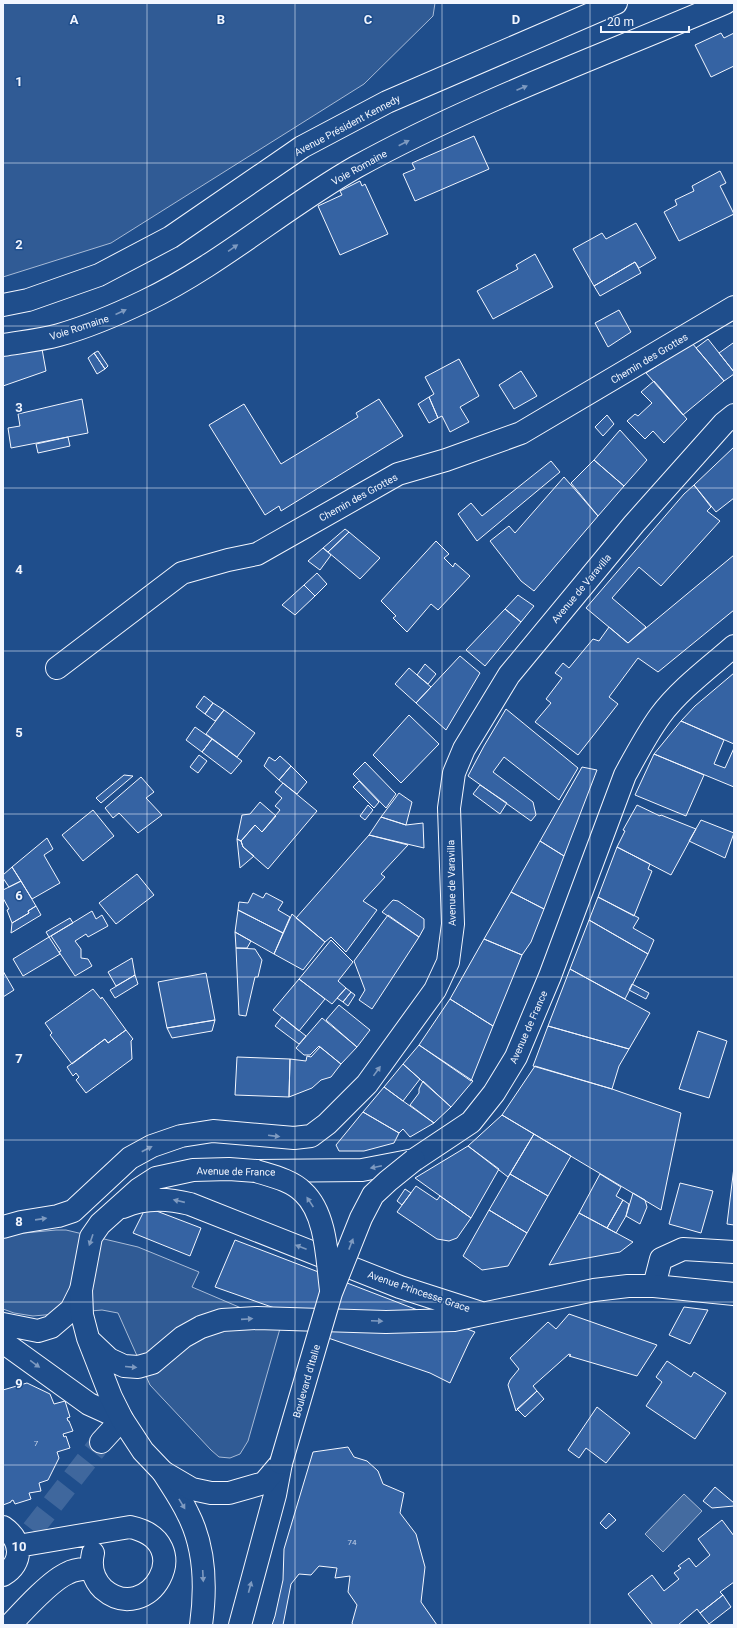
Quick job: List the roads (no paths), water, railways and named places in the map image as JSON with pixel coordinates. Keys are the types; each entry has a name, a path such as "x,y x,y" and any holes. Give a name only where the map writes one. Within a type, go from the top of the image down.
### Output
{"main road":[{"name":"Avenue Président Kennedy","path":"3,304 28,300 99,275 171,237 302,148 387,102 616,3"},
{"name":"Voie Romaine","path":"3,345 58,335 114,315 146,301 203,269 311,194 357,167 416,136 502,97 725,3"},
{"name":"Chemin des Grottes","path":"57,668 182,573 228,560 257,554 398,474 446,460 521,433 734,307"},
{"name":"Avenue de Varavilla","path":"3,1227 21,1222 58,1216 73,1211 130,1158 152,1146 181,1136 213,1131 294,1138 311,1136 327,1124 367,1084 435,990 448,962 453,924 449,808 454,773 464,749 509,675 634,524 724,423 734,415"},
{"name":"Avenue de France","path":"88,1338 82,1314 81,1290 91,1237 100,1224 139,1189 156,1178 193,1170 229,1168 256,1171 323,1172 362,1170 414,1160 471,1122 494,1093 516,1057 536,1011 617,795 625,775 638,751 660,716 690,684 734,646"},
{"name":"Boulevard d'Italie","path":"240,1625 275,1495 281,1463 331,1293 361,1218 373,1195 414,1160"},
{"path":"256,1171 281,1178 303,1192 313,1205 318,1215 324,1236 331,1293"},
{"name":"Avenue Princesse Grace","path":"116,1211 131,1204 145,1200 162,1198 190,1204 400,1287 482,1313 534,1304 594,1290 628,1286 654,1286 734,1294"},
{"path":"654,1286 661,1259 683,1249 734,1252"},
{"path":"3,1324 38,1331 50,1327 71,1310 81,1290"},
{"path":"88,1338 109,1359 124,1366 138,1367 152,1363 183,1337 201,1327 222,1320 257,1318 386,1322 454,1320 482,1313"},
{"path":"88,1338 111,1397 122,1419 143,1451 163,1472 188,1514 197,1537 203,1573 204,1607 201,1625"},
{"path":"3,1342 89,1404 122,1419"},
{"path":"101,1442 122,1419"},
{"path":"163,1472 192,1489 211,1493 229,1493 264,1483 281,1463"},
{"path":"3,1527 14,1538 18,1546 18,1556 14,1565 9,1572 3,1575"},
{"path":"10,1625 53,1583 67,1573 93,1560 97,1581 107,1592 124,1599 136,1598 147,1594 159,1581 164,1565 161,1547 155,1539 140,1529 130,1527 18,1546"}],"tunnel":[{"path":"12,1556 101,1442"}]}
